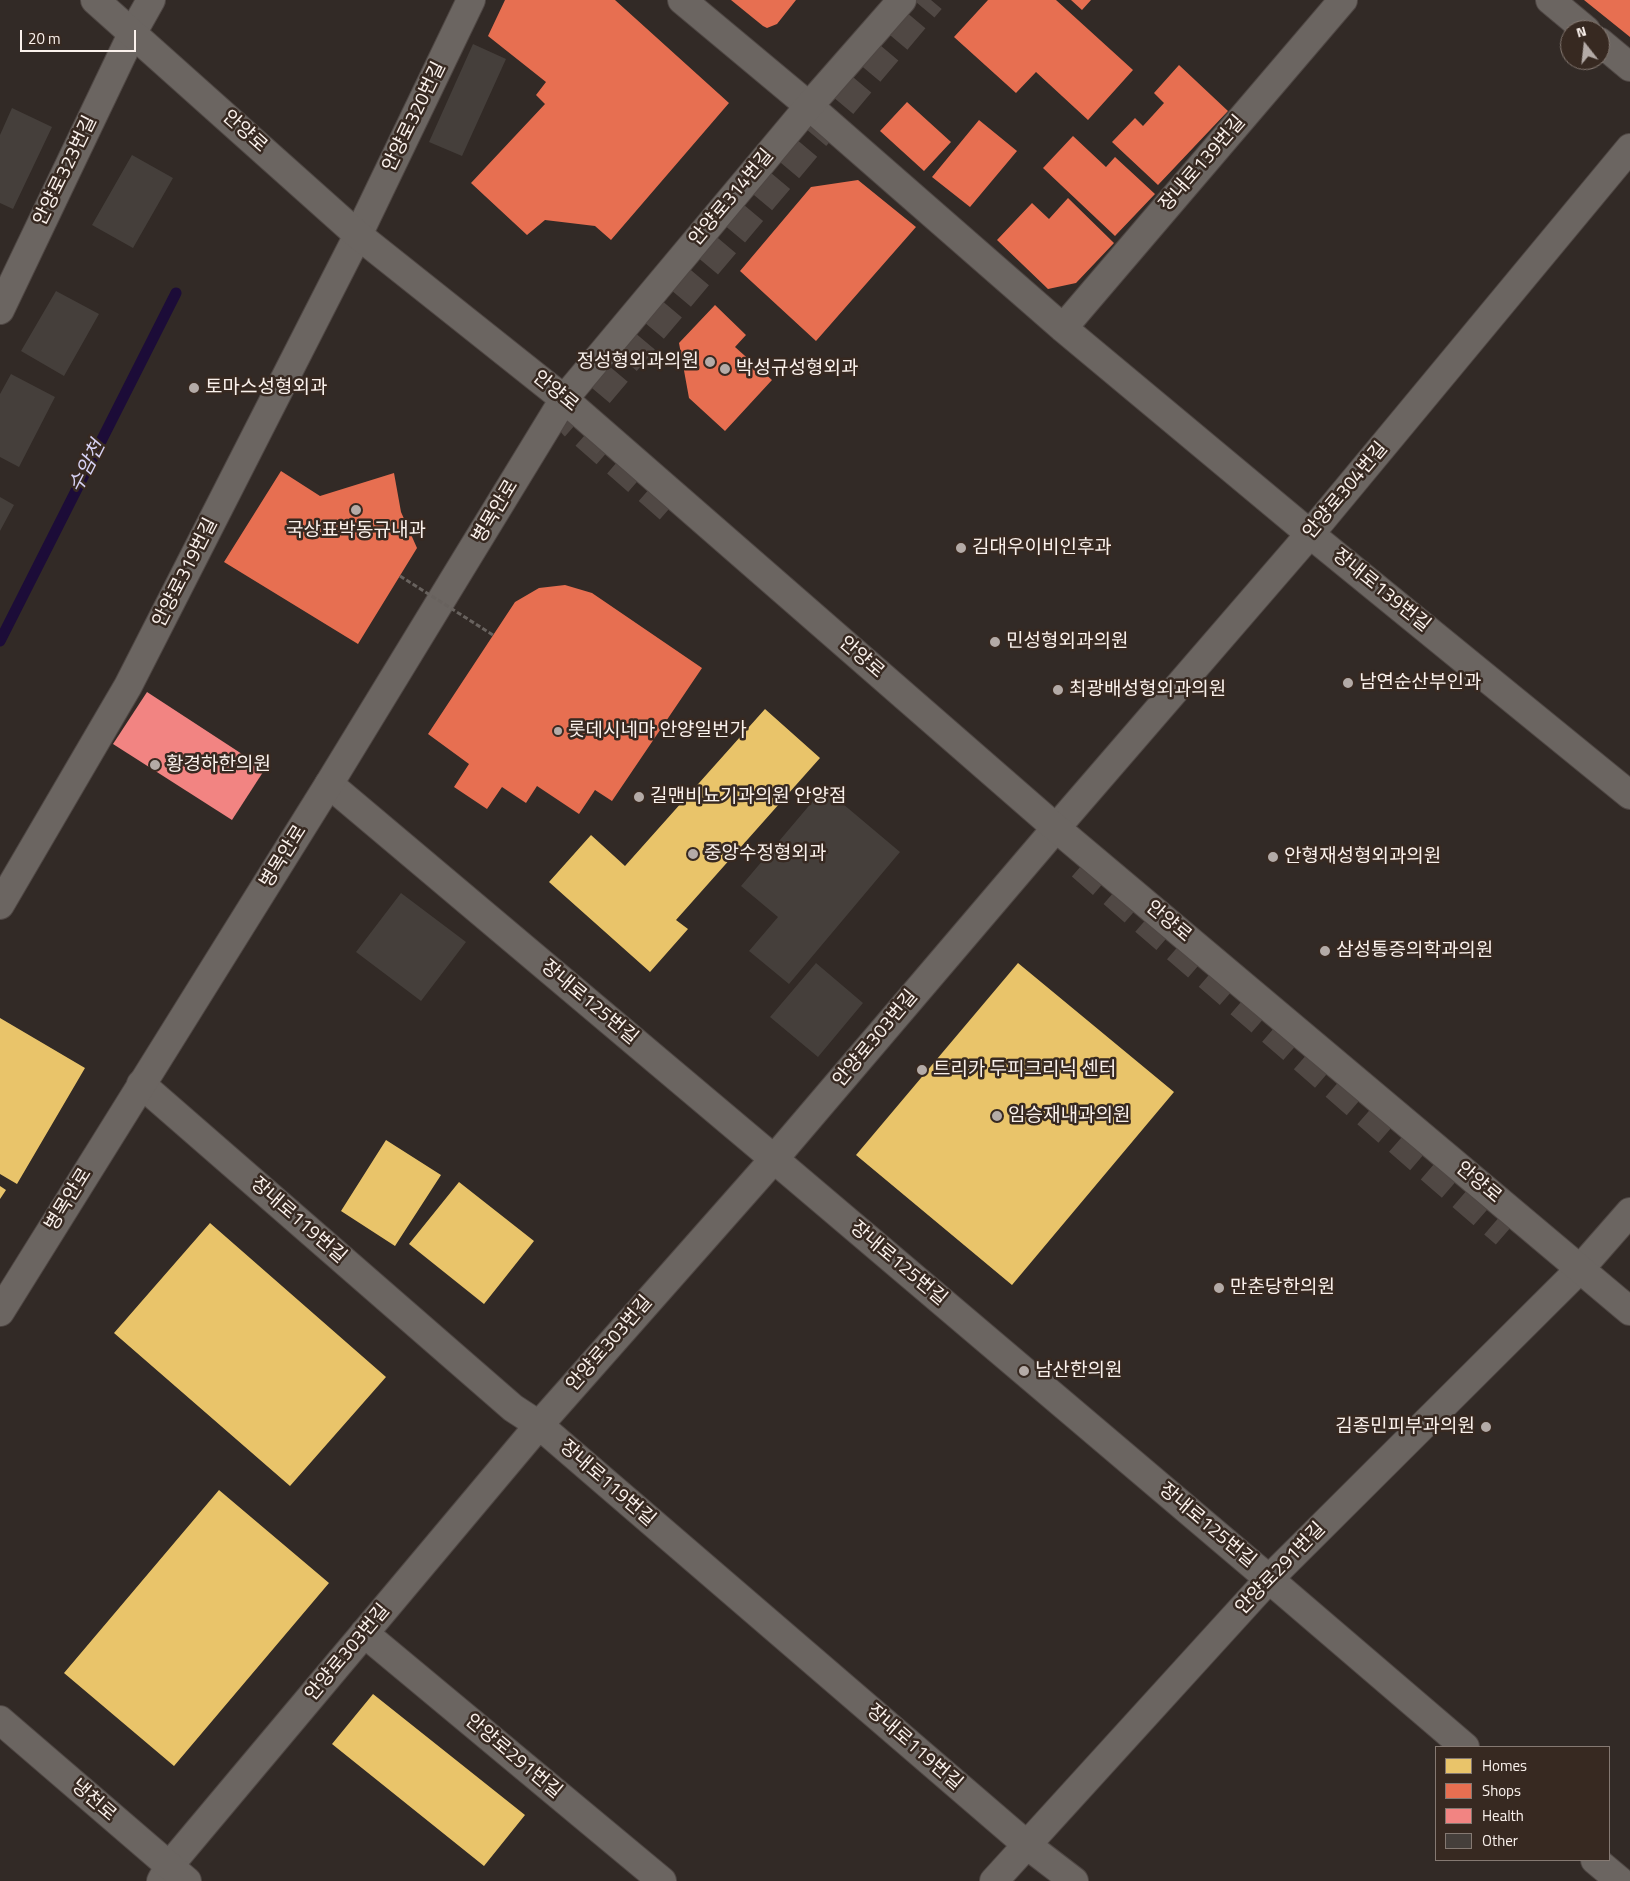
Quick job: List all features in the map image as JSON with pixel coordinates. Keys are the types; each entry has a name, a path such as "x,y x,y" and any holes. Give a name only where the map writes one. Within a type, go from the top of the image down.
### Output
{"street":[{"name":"안양로","path":"96,0 358,234 564,399 1056,828 1630,1311"},
{"name":"안양로323번길","path":"0,310 133,32 151,0"},
{"name":"안양로320번길","path":"358,234 471,0"},
{"name":"장내로139번길","path":"682,0 809,106 1063,328 1310,534 1625,781"},
{"name":"안양로314번길","path":"564,399 809,106 902,0"},
{"name":"장내로139번길","path":"1063,328 1343,0"},
{"path":"1550,0 1574,20"},
{"path":"1610,50 1630,67"},
{"name":"안양로304번길","path":"1056,828 1310,534 1630,148"},
{"name":"안양로319번길","path":"0,905 128,686 358,234"},
{"name":"병목안로","path":"0,1312 329,784 564,399"},
{"name":"장내로125번길","path":"329,784 774,1159 1464,1746"},
{"name":"안양로303번길","path":"172,1876 364,1633 538,1425 774,1159 1056,828"},
{"name":"장내로119번길","path":"141,1084 513,1408 538,1425 1027,1844 1074,1881"},
{"name":"안양로291번길","path":"994,1881 1269,1579 1580,1269 1630,1212"},
{"name":"안양로291번길","path":"364,1633 662,1881"},
{"name":"냉천로","path":"0,1720 172,1876"},
{"path":"1596,1861 1620,1881"}],"path":[{"path":"400,576 493,635"}],"building: Homes":[{"path":"765,709 820,758 676,920 688,929 650,972 549,882 591,835 625,866"},
{"path":"1018,963 1174,1092 1012,1285 856,1155"},
{"path":"0,1018 85,1068 17,1184 0,1174"},
{"path":"386,1140 441,1175 395,1246 341,1211"},
{"path":"459,1182 534,1241 484,1304 409,1244"},
{"path":"0,1186 6,1190 0,1199"},
{"path":"210,1223 386,1377 290,1486 114,1333"},
{"path":"219,1490 329,1583 174,1766 64,1673"},
{"path":"373,1694 525,1815 484,1866 332,1744"}],"building: Shops":[{"path":"505,0 615,0 729,103 611,240 595,226 545,220 527,235 471,183 545,104 536,95 546,82 488,36"},
{"path":"731,0 796,0 777,24 767,28"},
{"path":"988,0 1056,0 1133,70 1088,120 1036,72 1016,93 954,37"},
{"path":"1071,0 1091,0 1082,10"},
{"path":"1584,0 1630,0 1630,37"},
{"path":"1179,65 1228,111 1158,185 1112,142 1135,118 1143,126 1164,103 1154,93"},
{"path":"907,102 951,142 924,171 880,131"},
{"path":"979,120 1017,151 970,207 932,177"},
{"path":"1073,136 1106,167 1115,157 1155,194 1115,236 1043,168"},
{"path":"858,180 916,227 816,341 740,271 811,187"},
{"path":"1068,198 1114,243 1076,283 1048,289 997,240 1032,203 1049,219"},
{"path":"715,305 746,335 735,347 772,380 725,431 689,398 679,343"},
{"path":"281,471 320,496 394,473 401,512 417,548 358,644 224,562"},
{"path":"565,585 592,593 702,668 612,801 595,790 579,814 537,786 526,803 502,787 487,809 454,787 469,764 428,734 515,602 539,588"}],"building: Health":[{"path":"147,692 265,769 232,820 113,744"}],"building: Other":[{"path":"473,44 506,59 462,156 429,142"},
{"path":"12,108 52,127 13,209 0,203 0,135"},
{"path":"132,155 173,178 133,248 92,225"},
{"path":"56,291 99,314 64,376 21,351"},
{"path":"11,374 55,397 19,467 0,457 0,394"},
{"path":"0,497 14,505 0,531"},
{"path":"824,788 900,852 789,984 749,951 778,917 741,886"},
{"path":"401,893 466,942 421,1001 356,952"},
{"path":"816,963 863,1003 818,1057 770,1017"}],"waterway":[{"name":"수암천","path":"0,641 176,293"}],"tunnel":[{"path":"669,509 573,425 931,0"},
{"path":"1081,866 1505,1234"}],"place":[{"name":"정성형외과의원","path":"710,362"},
{"name":"박성규성형외과","path":"725,369"},
{"name":"토마스성형외과","path":"194,388"},
{"name":"국상표박동규내과","path":"356,510"},
{"name":"김대우이비인후과","path":"961,548"},
{"name":"민성형외과의원","path":"995,642"},
{"name":"남연순산부인과","path":"1348,683"},
{"name":"최광배성형외과의원","path":"1058,690"},
{"name":"롯데시네마 안양일번가","path":"558,731"},
{"name":"황경하한의원","path":"155,765"},
{"name":"길맨비뇨기과의원 안양점","path":"639,797"},
{"name":"중앙수정형외과","path":"693,854"},
{"name":"안형재성형외과의원","path":"1273,857"},
{"name":"삼성통증의학과의원","path":"1325,951"},
{"name":"트리카 두피크리닉 센터","path":"922,1070"},
{"name":"임승재내과의원","path":"997,1116"},
{"name":"만춘당한의원","path":"1219,1288"},
{"name":"남산한의원","path":"1024,1371"},
{"name":"김종민피부과의원","path":"1486,1427"}]}
